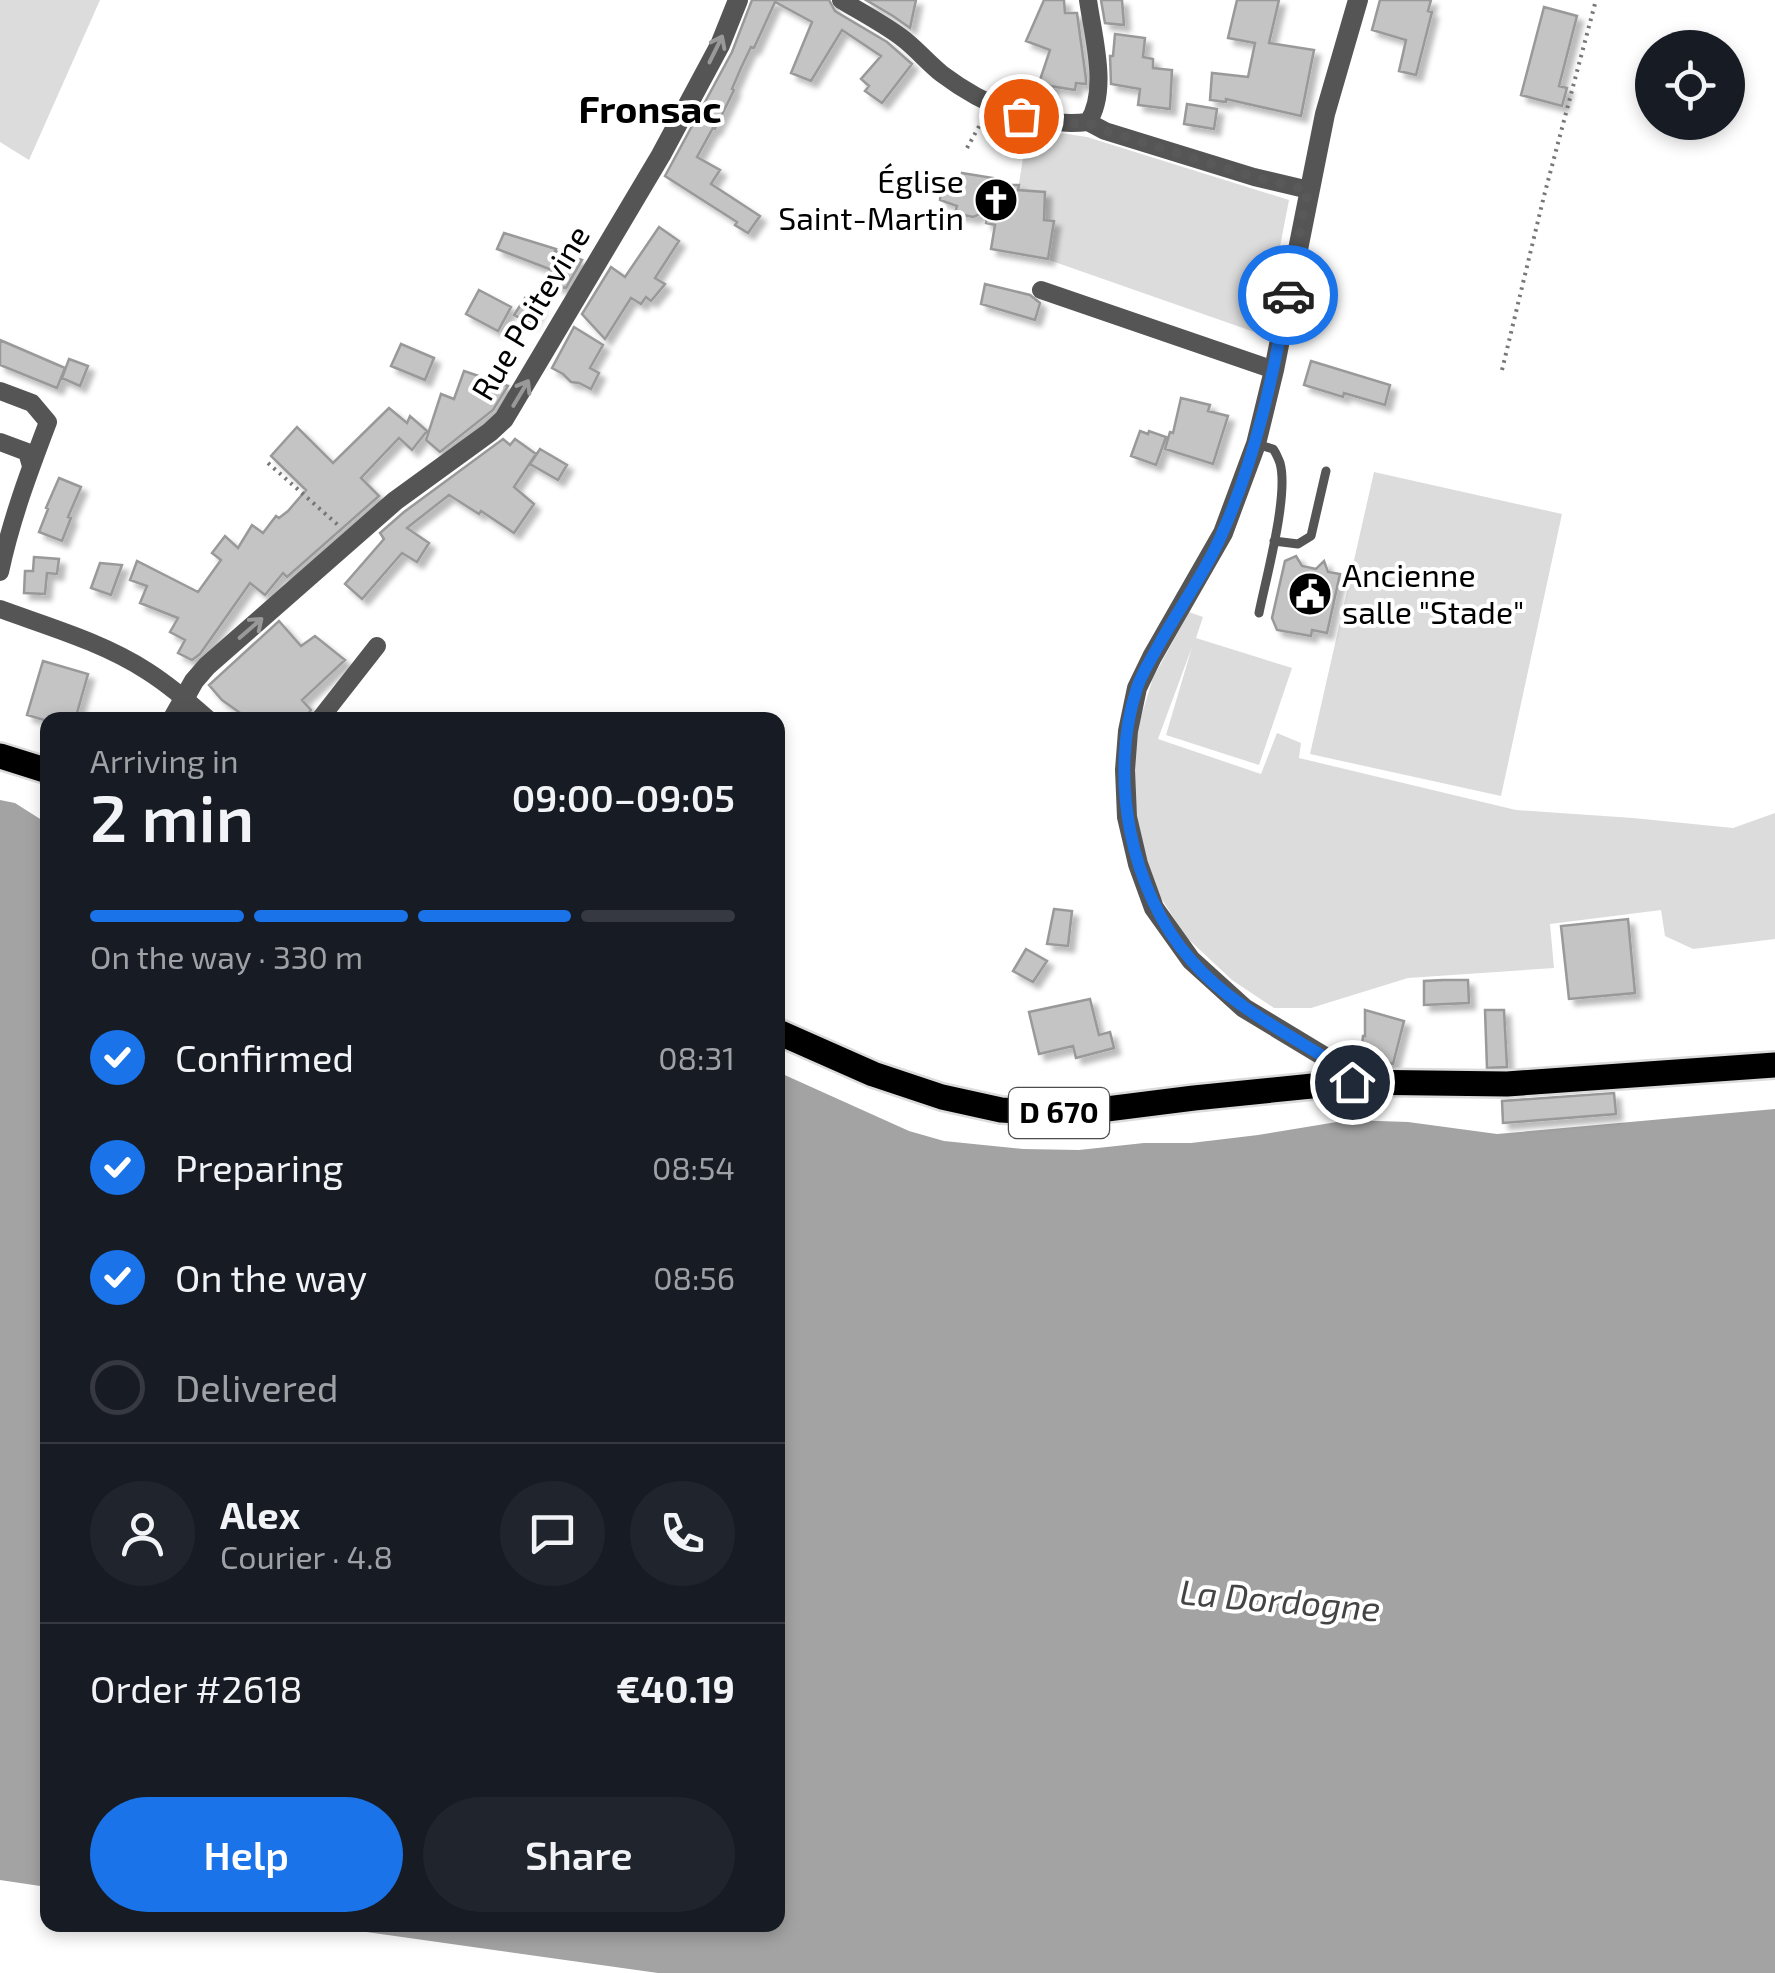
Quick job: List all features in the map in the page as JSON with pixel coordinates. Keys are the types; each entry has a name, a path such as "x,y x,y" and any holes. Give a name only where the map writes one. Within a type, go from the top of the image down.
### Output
{"main road":[{"path":"0,756 40,768"},
{"name":"D 670","path":"785,1035 873,1074 942,1097 1001,1110 1067,1114 1352,1082 1507,1084 1775,1065"}],"street":[{"name":"Rue Poitevine","path":"176,712 207,666 396,501 504,419 661,155 720,45 738,0"},
{"path":"841,0 904,38 942,74 973,96 1021,116 1068,124 1088,122 1198,160 1308,190"},
{"path":"1088,0 1099,76 1095,112 1088,122"},
{"path":"1352,1082 1345,1070 1244,1008 1191,960 1154,908 1127,818 1126,751 1137,688 1223,533 1256,444 1325,114 1358,0"},
{"path":"1042,290 1274,370"},
{"path":"0,391 32,402 48,422 8,532 0,572"},
{"path":"0,442 27,452 31,466"},
{"path":"0,608 91,642 145,670 200,712"},
{"path":"325,712 377,646"}],"lane":[{"path":"1256,444 1273,449 1280,462 1282,482 1259,613"},
{"path":"1274,542 1298,544 1311,536 1326,471"}],"path":[{"path":"1502,370 1596,0"},
{"path":"967,148 992,104"},
{"path":"268,463 353,538"}],"shaded area":[{"path":"0,0 100,0 29,160 0,142"},
{"path":"1028,128 1087,137 1289,200 1263,335 1049,260 1054,222 1040,219 1042,194 1018,189"},
{"path":"1374,472 1562,514 1501,796 1310,754"},
{"path":"1189,612 1203,617 1196,638 1292,668 1259,765 1166,735 1192,647 1158,739 1261,774 1277,733 1301,743 1299,758 1516,810 1733,828 1775,813 1775,939 1693,949 1665,936 1661,910 1550,924 1554,968 1408,978 1311,1008 1274,1008 1232,980 1186,937 1159,895 1136,832 1136,733 1153,678"}],"water":[{"path":"0,800 15,803 40,819 40,1886 0,1880"},
{"name":"La Dordogne","path":"785,1075 909,1131 944,1141 1023,1149 1191,1143 1349,1120 1408,1122 1497,1134 1775,1109 1775,1973 658,1973 367,1932 785,1932"}],"building":[{"path":"752,0 829,0 835,11 887,42 912,64 882,103 865,91 869,86 861,79 881,56 842,30 811,81 791,73 812,22 775,2 715,129 697,157 720,170 711,184 760,216 748,233 665,176 732,52"},
{"path":"866,0 916,0 910,28 893,16"},
{"path":"1044,0 1064,0 1065,13 1077,13 1086,79 1086,84 1076,83 1075,90 1050,86 1046,108 1027,104 1050,50 1026,41"},
{"path":"1101,0 1122,0 1124,25 1105,23"},
{"path":"1237,0 1279,0 1269,43 1314,50 1301,116 1226,99 1210,100 1212,73 1248,77 1255,43 1228,38"},
{"path":"1380,0 1431,0 1428,11 1432,12 1416,75 1399,71 1406,40 1372,30"},
{"path":"1544,7 1577,16 1559,86 1567,88 1562,106 1521,95"},
{"path":"1115,34 1145,38 1143,57 1153,59 1153,68 1172,70 1170,109 1138,105 1140,89 1111,84 1110,56"},
{"path":"1187,104 1217,109 1214,129 1184,124"},
{"name":"Église Saint-Martin","path":"962,173 1019,185 1018,190 1045,192 1044,220 1054,221 1048,259 991,249 995,225 986,223 988,211 973,217 955,213 957,206 940,200 942,179 960,182"},
{"path":"659,227 679,241 655,278 665,284 651,301 646,297 641,304 631,298 605,339 582,314 611,267 625,277"},
{"path":"504,233 582,260 566,288 557,286 549,277 552,270 497,249"},
{"path":"985,284 1030,295 1040,303 1035,320 981,304"},
{"path":"479,290 511,307 498,331 466,314"},
{"path":"525,298 540,307 530,323 514,315"},
{"path":"574,327 603,345 590,368 599,373 591,389 571,382 552,368"},
{"path":"0,340 65,368 57,388 0,365"},
{"path":"401,344 434,358 425,380 391,366"},
{"path":"69,359 88,366 80,386 62,378"},
{"path":"1311,361 1390,385 1385,405 1304,385"},
{"path":"464,371 508,386 493,410 440,452 426,440 441,394 454,399"},
{"path":"1181,398 1210,405 1208,411 1228,416 1213,464 1165,449"},
{"path":"389,408 407,423 410,416 427,431 412,450 399,438 361,478 379,496 287,577 283,573 265,595 250,583 200,654 192,660 178,653 185,640 170,632 178,618 140,603 147,586 130,580 137,561 198,592 221,560 212,553 225,536 238,548 252,525 263,533 306,490 271,456 297,427 333,463"},
{"path":"1140,431 1166,437 1156,465 1131,456"},
{"path":"503,439 510,445 515,439 536,454 514,487 534,504 514,533 449,495 407,528 429,543 417,562 402,553 362,599 345,584 384,539 380,533"},
{"path":"540,449 567,465 558,480 530,464"},
{"path":"59,478 81,487 62,541 39,532"},
{"name":"Ancienne salle \"Stade\"","path":"1296,556 1302,566 1316,569 1324,561 1328,572 1340,574 1327,633 1312,630 1311,636 1277,630 1272,618 1285,561"},
{"path":"34,557 59,559 57,574 47,573 45,594 24,593 25,571 33,571"},
{"path":"100,563 122,565 111,595 91,588"},
{"path":"279,621 301,646 315,636 345,660 302,700 309,712 239,712 209,685"},
{"path":"43,661 88,674 77,712 40,712 40,719 27,715"},
{"path":"1054,909 1072,911 1068,946 1047,944"},
{"path":"1628,919 1635,993 1569,999 1561,926"},
{"path":"1026,949 1047,961 1033,982 1013,971"},
{"path":"1468,980 1469,1003 1424,1005 1424,981"},
{"path":"1090,999 1099,1035 1110,1032 1114,1048 1076,1058 1073,1046 1039,1054 1029,1012"},
{"path":"1365,1010 1404,1021 1393,1064 1361,1055"},
{"path":"1485,1010 1504,1010 1507,1067 1487,1068"},
{"path":"1614,1093 1616,1114 1503,1123 1502,1101"}],"way so far":[{"path":"1021,116 1068,124 1088,122 1254,177 1308,190 1288,295"}],"place":[{"name":"Église Saint-Martin","path":"996,200"},
{"name":"Ancienne salle \"Stade\"","path":"1310,594"}],"district":[{"name":"Fronsac","path":"650,110"}],"route":[{"path":"1288,295 1274,370 1244,480 1223,533 1137,688 1128,731 1127,818 1154,908 1191,960 1244,1008 1345,1070 1352,1082"}]}
